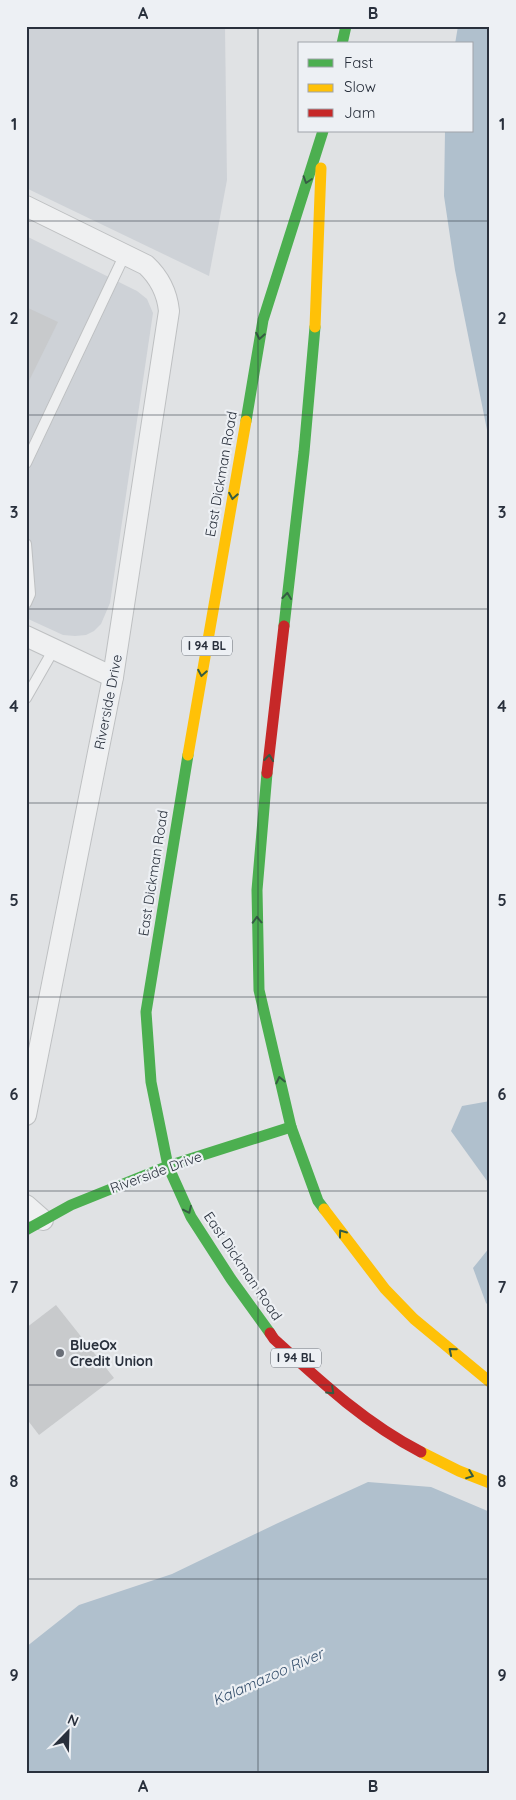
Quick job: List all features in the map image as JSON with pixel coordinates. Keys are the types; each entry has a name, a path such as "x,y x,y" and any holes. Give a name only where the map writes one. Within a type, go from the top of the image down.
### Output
{"main road":[{"path":"342,42 346,26"},
{"name":"East Dickman Road","path":"322,132 316,319 304,452 264,802 256,904 259,990 291,1127 318,1201 385,1289 414,1320 490,1382"},
{"name":"East Dickman Road","path":"322,132 263,320 166,882 146,1012 151,1082 168,1166 192,1217 231,1279 274,1339 340,1398 400,1441 458,1470 490,1483"},
{"name":"Riverside Drive","path":"35,1225 71,1205 168,1166 291,1127"}],"street":[{"path":"26,206 125,254"},
{"name":"Riverside Drive","path":"26,1115 113,677 167,323 168,299 163,287 153,271 125,254"},
{"path":"26,636 113,677"},
{"path":"26,1205 35,1225"}],"lane":[{"path":"26,463 125,254"},
{"path":"26,544 30,594 26,603"},
{"path":"26,698 54,649"}],"shaded area":[{"path":"26,26 225,26 227,180 209,276 26,188"},
{"path":"26,236 137,291 147,299 153,313 110,603 101,624 94,631 86,635 63,635 26,618"}],"water":[{"path":"458,26 490,26 490,445 455,270 444,196 445,132 474,132 474,42 455,42"},
{"path":"490,1101 490,1185 451,1131 462,1106"},
{"path":"490,1247 490,1307 486,1303 473,1268"},
{"name":"Kalamazoo River","path":"368,1482 431,1487 490,1512 490,1774 26,1774 26,1647 79,1605 172,1574"}],"building":[{"path":"26,307 58,322 26,387"},
{"name":"BlueOx Credit Union","path":"56,1305 114,1378 39,1435 26,1418 26,1328"}],"traffic: fast":[{"path":"342,42 346,26"},
{"path":"246,421 263,320 323,132"},
{"path":"284,626 304,452 315,327"},
{"path":"188,755 146,1012 151,1082 168,1166 191,1217 231,1279 270,1333"},
{"path":"267,773 257,890 259,990 291,1127 318,1201 324,1209"},
{"path":"26,1230 71,1205 168,1166 291,1127"}],"traffic: slow":[{"path":"315,327 321,168"},
{"path":"188,755 246,421"},
{"path":"324,1209 385,1289 414,1319 490,1382"},
{"path":"421,1452 459,1471 490,1483"}],"traffic: jam":[{"path":"267,773 284,626"},
{"path":"270,1333 274,1339 308,1370 362,1415 400,1441 421,1452"}],"place":[{"name":"BlueOx Credit Union","path":"60,1353"}]}
